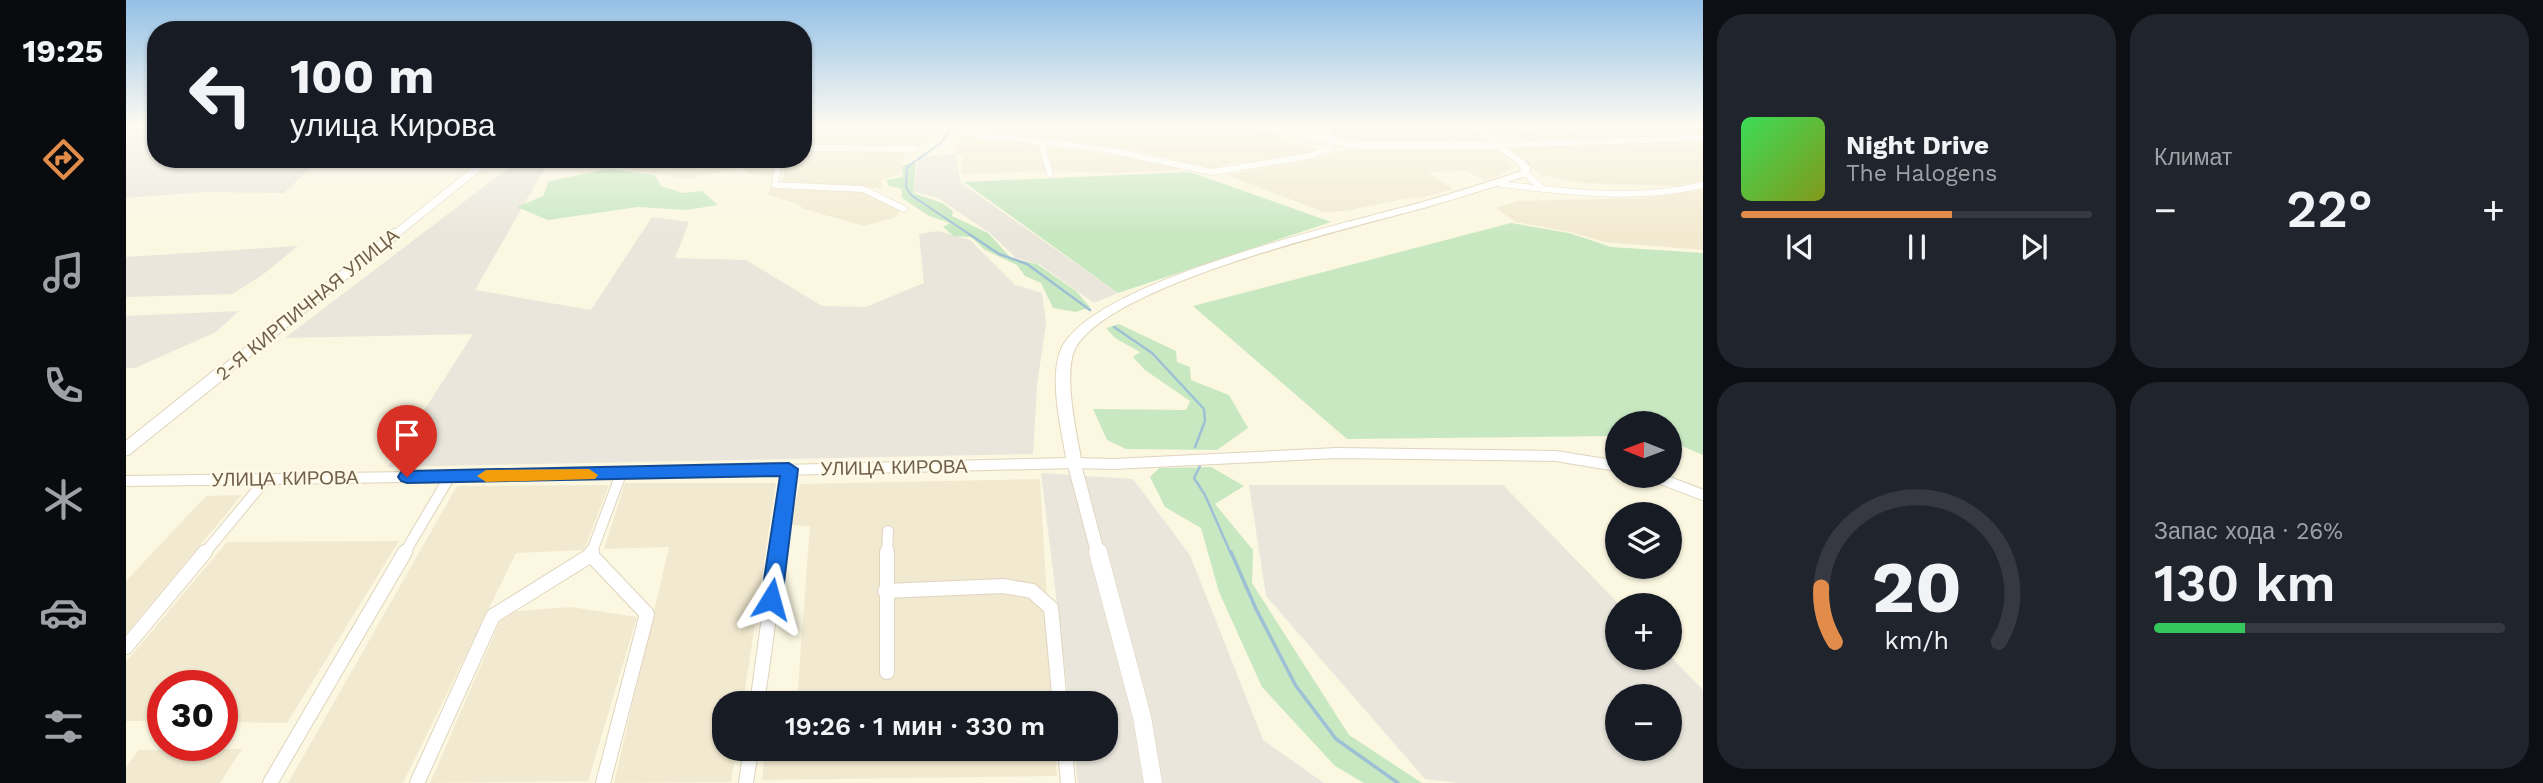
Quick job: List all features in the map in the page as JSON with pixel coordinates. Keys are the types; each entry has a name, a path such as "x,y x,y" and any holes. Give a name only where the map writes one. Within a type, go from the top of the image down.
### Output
{"main road":[{"path":"1074,463 1064,379 1068,349 1074,338 1102,313 1171,282 1224,263 1345,226 1500,184 1525,173 1526,169 1521,163"},
{"name":"УЛИЦА КИРОВА","path":"126,481 621,474 1074,463"}],"street":[{"path":"1047,163 1050,174"},
{"path":"1168,163 1212,172 1270,163"},
{"name":"2-Я КИРПИЧНАЯ УЛИЦА","path":"126,449 478,168"},
{"path":"778,168 775,185 863,189 904,209"},
{"path":"1525,173 1543,189"},
{"path":"1500,184 1543,189 1657,192 1703,185"},
{"path":"1153,783 1142,717 1074,463 1113,464 1337,453 1556,456 1605,464"},
{"path":"759,691 789,469"},
{"path":"417,783 492,616 590,555 621,474"},
{"path":"270,783 450,476"},
{"path":"126,647 267,478"},
{"path":"1682,487 1703,495"},
{"path":"887,672 885,591 888,531"},
{"path":"590,555 647,614 603,783"},
{"path":"885,591 1003,586 1032,591 1051,608 1059,691"},
{"path":"746,783 749,761"},
{"path":"1066,761 1068,783"}],"shaded area":[{"path":"126,163 147,163 147,168 310,168 284,193 205,192 126,198"},
{"path":"812,163 903,163 900,175 885,178 881,181 882,188 782,183 785,168 812,168"},
{"path":"918,163 957,163 961,183 1118,293 1094,303 1039,264 1016,258 990,233 938,198 913,192"},
{"path":"962,163 1044,163 1047,171 961,174"},
{"path":"1050,163 1162,163 1179,166 1178,170 1116,173 1052,171"},
{"path":"1186,163 1233,163 1214,169"},
{"path":"1295,163 1510,163 1515,168 1485,181 1467,171 1426,172 1454,189 1417,199 1413,197 1344,211 1324,212 1227,175"},
{"path":"1527,163 1703,163 1703,180 1676,186 1585,183 1540,175"},
{"path":"508,168 545,168 475,290 591,310 652,217 689,222 675,258 746,260 822,306 866,307 924,283 919,234 938,231 970,240 1015,285 1042,293 1046,323 1037,385 1033,454 388,467 473,334 285,338"},
{"path":"633,168 732,169 689,179 630,170"},
{"path":"743,168 774,168 772,177 748,173"},
{"path":"770,187 865,191 900,210 896,217 864,226 804,209 796,203 768,195"},
{"path":"1703,190 1703,250 1604,242 1571,232 1516,222 1496,208 1518,201 1643,198"},
{"path":"298,246 261,276 232,294 126,297 126,257"},
{"path":"239,311 216,332 135,368 126,368 126,316"},
{"path":"1041,473 1133,479 1190,555 1263,740 1324,783 1078,783 1075,761 1118,761 1118,691 1068,691"},
{"path":"1040,479 1052,691 798,691 810,526 790,525 800,484"},
{"path":"625,483 776,483 745,691 712,691 712,761 734,761 731,782 614,783 669,547 604,549"},
{"path":"609,485 584,550 516,553 403,783 288,783 457,486"},
{"path":"1249,485 1503,485 1608,593 1605,593 1605,670 1682,668 1703,690 1703,783 1459,783 1425,779 1266,596"},
{"path":"242,495 126,634 126,581 206,496"},
{"path":"399,541 287,723 238,722 238,670 147,670 147,721 126,721 126,662 227,542"},
{"path":"571,607 637,617 588,781 430,783 504,612"},
{"path":"139,750 147,750 147,761 234,761 220,783 126,783 126,767"},
{"path":"764,761 1056,761 1057,776 762,780"}],"green space":[{"path":"916,163 913,193 942,203 953,211 952,216 988,233 1011,258 1037,264 1076,291 1090,307 1076,312 1053,308 1041,283 1025,276 1017,265 985,250 971,237 954,236 943,227 950,223 929,216 902,198 902,189 889,186 886,180 903,177 902,166"},
{"path":"610,169 655,175 661,186 683,193 702,191 718,205 686,210 638,207 548,220 517,207 543,196 549,181"},
{"path":"1190,172 1331,222 1118,293 964,182"},
{"path":"1511,223 1569,233 1611,247 1703,253 1703,455 1682,446 1682,411 1605,411 1605,436 1347,439 1193,306"},
{"path":"1119,324 1176,351 1177,362 1190,367 1191,380 1229,395 1248,428 1217,450 1126,449 1107,440 1093,409 1186,410 1190,401 1145,370 1133,357 1140,352 1115,338 1106,328"},
{"path":"1211,467 1244,486 1215,504 1253,550 1252,583 1349,735 1422,783 1364,783 1335,766 1262,687 1219,592 1201,528 1165,507 1150,477 1159,468"}],"waterway":[{"path":"913,163 907,167 906,187 911,195 972,236"},
{"path":"972,236 999,254 1027,264 1090,310"},
{"path":"1114,327 1152,353 1204,409 1205,421 1195,447"},
{"path":"1200,466 1194,478 1205,495 1231,554"},
{"path":"1231,552 1256,609 1296,686 1336,739 1398,783"}],"slow traffic":[{"path":"486,476 589,475"}],"route":[{"path":"407,477 789,469 771,599"}]}
